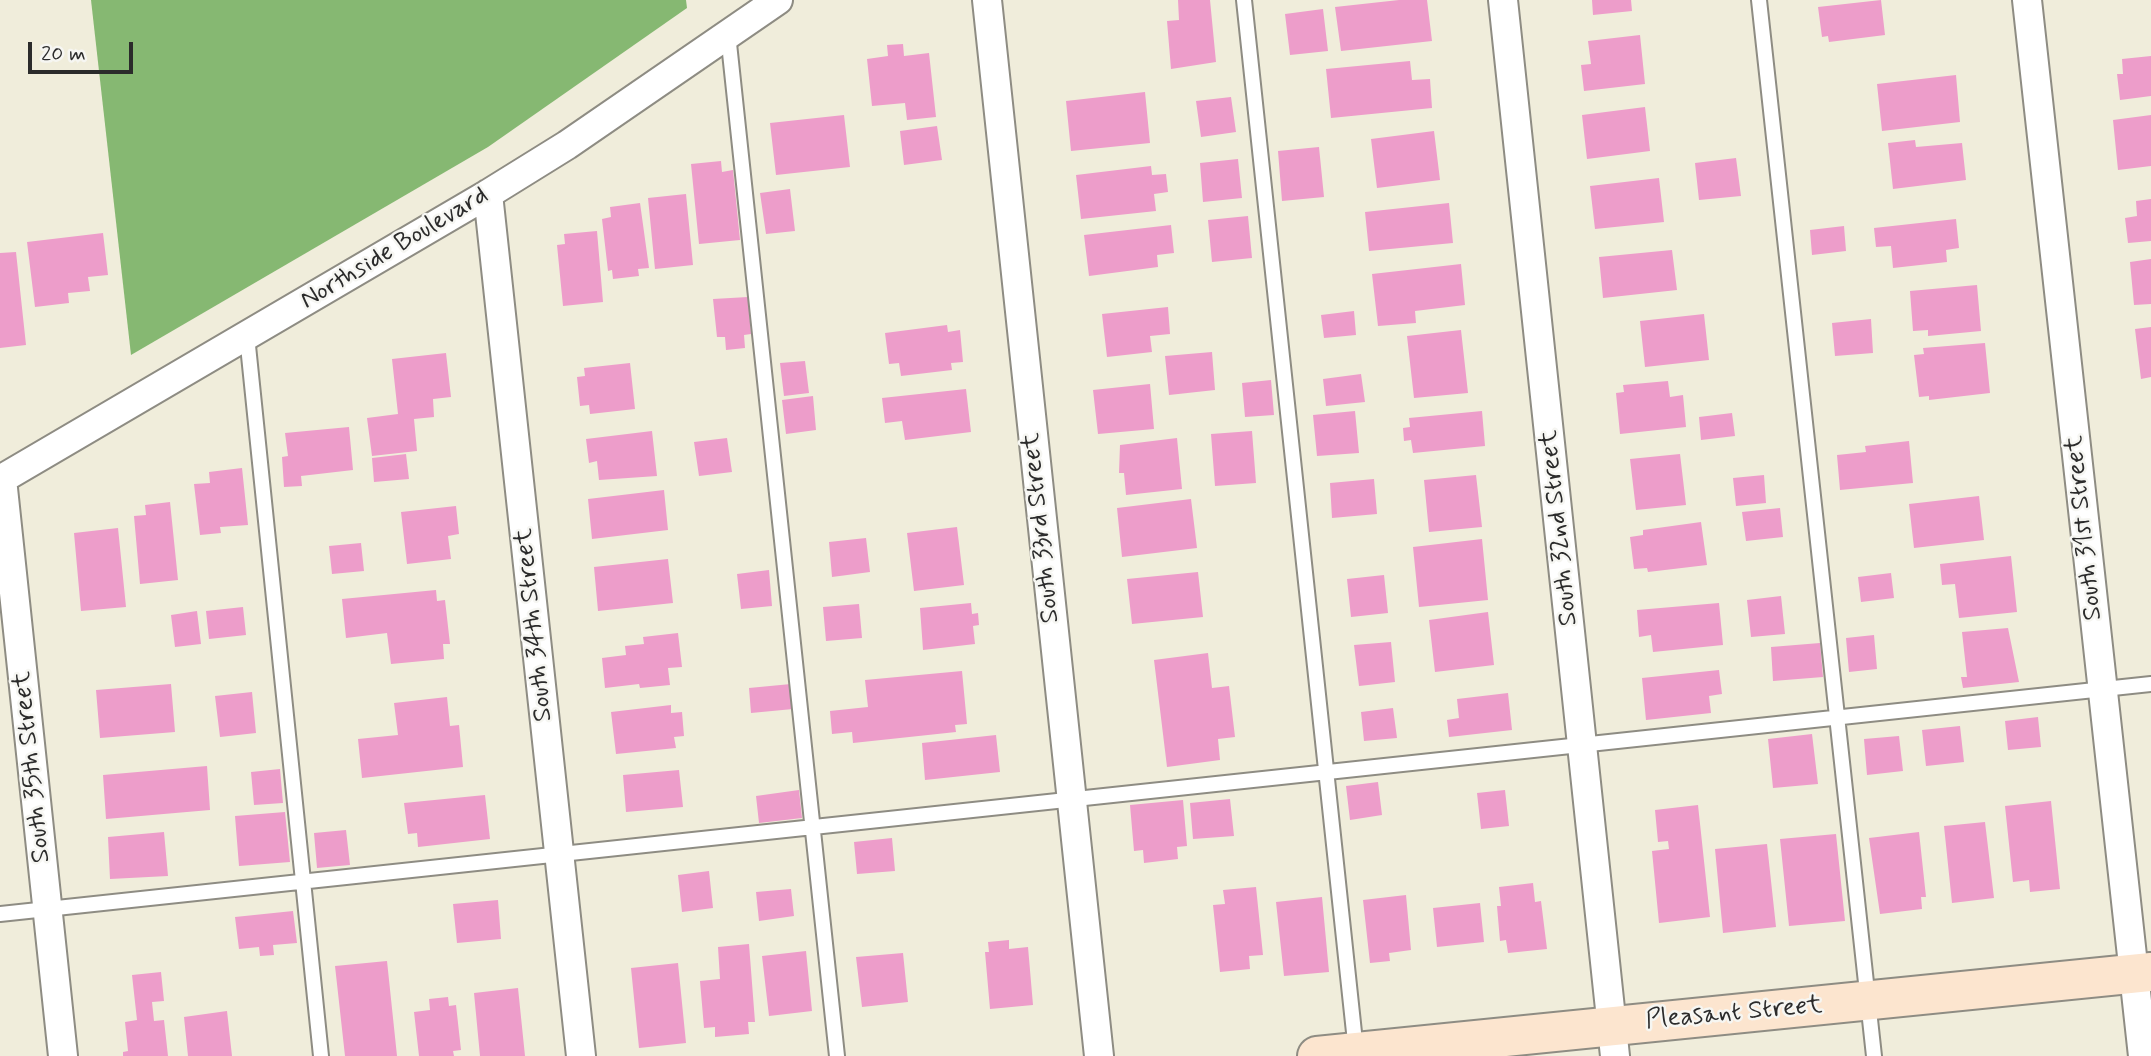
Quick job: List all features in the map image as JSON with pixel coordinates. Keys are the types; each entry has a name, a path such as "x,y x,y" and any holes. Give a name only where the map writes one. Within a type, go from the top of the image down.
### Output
{"street":[{"name":"Northside Boulevard","path":"1,479 488,194 567,145 778,0"},
{"name":"South 33rd Street","path":"987,0 1099,1056"},
{"name":"South 32nd Street","path":"1503,0 1584,744 1613,1040"},
{"name":"South 31st Street","path":"2027,0 2102,689 2142,973 2143,1056"},
{"name":"South 34th Street","path":"488,194 581,1056"},
{"name":"South 35th Street","path":"1,479 63,1056"},
{"name":"Pleasant Street","path":"1317,1056 1613,1040 1868,1003 2142,973"}],"lane":[{"path":"1244,0 1356,1054"},
{"path":"1759,0 1874,1056"},
{"path":"728,34 837,1056"},
{"path":"247,336 321,1056"},
{"path":"0,914 2151,684"}],"green space":[{"path":"91,0 686,0 687,8 488,147 131,355"}],"building":[{"path":"1178,0 1210,0 1216,62 1171,69 1167,21 1179,20"},
{"path":"1399,0 1427,0 1432,41 1341,51 1335,7"},
{"path":"1592,0 1631,0 1632,11 1593,15"},
{"path":"1881,0 1885,35 1829,42 1828,36 1822,37 1818,7"},
{"path":"1323,9 1328,51 1290,55 1285,14"},
{"path":"1640,35 1645,84 1584,91 1581,65 1591,64 1588,41"},
{"path":"903,44 904,56 929,53 936,117 907,120 905,103 872,106 867,59 888,56 887,45"},
{"path":"2151,56 2151,96 2120,100 2117,74 2123,74 2122,59"},
{"path":"1410,61 1412,80 1430,79 1432,108 1331,118 1326,69"},
{"path":"1956,75 1960,122 1882,131 1877,84"},
{"path":"1145,92 1150,143 1071,151 1066,101"},
{"path":"1231,97 1236,132 1201,137 1196,101"},
{"path":"1645,107 1650,151 1587,159 1582,115"},
{"path":"844,115 850,167 776,175 770,123"},
{"path":"2151,115 2151,166 2118,170 2113,120"},
{"path":"937,126 942,160 904,165 900,131"},
{"path":"1434,131 1440,180 1377,188 1371,139"},
{"path":"1915,140 1916,147 1962,143 1966,180 1893,189 1888,143"},
{"path":"1319,147 1324,197 1282,201 1278,151"},
{"path":"1736,158 1741,196 1699,200 1695,163"},
{"path":"1238,159 1242,198 1203,202 1200,163"},
{"path":"721,161 722,172 733,170 740,240 699,244 691,164"},
{"path":"1151,166 1152,175 1166,174 1168,192 1154,194 1156,211 1081,219 1076,175"},
{"path":"1659,178 1664,222 1595,229 1590,186"},
{"path":"790,189 795,231 766,234 760,193"},
{"path":"686,194 693,265 655,269 648,198"},
{"path":"2151,199 2151,241 2128,243 2125,218 2137,216 2136,201"},
{"path":"640,203 649,268 638,269 639,276 613,279 612,270 608,271 602,219 611,217 610,207"},
{"path":"1449,203 1453,243 1369,251 1365,212"},
{"path":"1248,216 1252,258 1212,262 1208,220"},
{"path":"1956,219 1959,248 1946,250 1947,262 1893,268 1891,246 1876,247 1874,228"},
{"path":"1171,225 1174,253 1157,255 1158,267 1089,276 1084,235"},
{"path":"1844,226 1846,251 1812,255 1810,230"},
{"path":"597,231 603,302 563,306 557,245 565,244 564,234"},
{"path":"103,233 108,275 88,277 90,291 68,293 69,303 35,307 27,242"},
{"path":"1672,250 1677,290 1603,298 1599,257"},
{"path":"16,252 26,345 0,348 0,253"},
{"path":"2151,259 2151,304 2134,305 2130,262"},
{"path":"1461,264 1465,305 1415,311 1416,323 1378,326 1372,274"},
{"path":"1977,285 1981,331 1928,336 1928,330 1913,331 1910,291"},
{"path":"748,297 751,334 744,335 745,348 726,350 725,337 717,337 713,299"},
{"path":"1168,307 1170,334 1150,336 1152,352 1107,357 1102,314"},
{"path":"1354,311 1356,335 1324,338 1321,315"},
{"path":"1704,314 1709,360 1645,367 1640,321"},
{"path":"1871,319 1873,353 1835,356 1832,323"},
{"path":"947,325 948,332 960,330 963,362 951,363 952,370 901,376 899,363 889,364 885,333"},
{"path":"2151,327 2151,377 2141,379 2135,329"},
{"path":"1461,330 1468,393 1414,398 1407,336"},
{"path":"1985,343 1990,393 1929,400 1929,396 1919,397 1914,355 1924,354 1923,348"},
{"path":"1212,352 1215,390 1169,395 1165,356"},
{"path":"446,353 451,397 433,399 434,417 414,419 417,451 372,456 367,418 398,414 392,359"},
{"path":"805,361 809,393 784,396 780,363"},
{"path":"630,363 635,409 590,414 589,405 580,406 577,377 585,376 584,368"},
{"path":"1361,374 1365,402 1326,406 1323,379"},
{"path":"1271,380 1274,415 1245,417 1242,383"},
{"path":"1668,381 1670,397 1683,395 1686,427 1620,434 1616,393 1624,392 1623,385"},
{"path":"1150,384 1154,429 1098,434 1093,390"},
{"path":"966,389 971,432 905,440 902,421 885,423 882,398"},
{"path":"813,396 816,430 786,434 782,400"},
{"path":"1355,411 1359,453 1317,456 1313,415"},
{"path":"1482,411 1485,446 1413,453 1411,440 1404,441 1403,428 1410,427 1409,418"},
{"path":"1732,413 1735,436 1701,440 1699,417"},
{"path":"349,427 353,470 301,476 302,486 284,487 282,457 288,456 285,433"},
{"path":"652,431 657,476 599,480 597,461 589,463 586,439"},
{"path":"1252,431 1256,483 1215,486 1211,434"},
{"path":"727,438 732,472 699,476 694,442"},
{"path":"1177,438 1182,489 1126,495 1124,473 1119,473 1120,445"},
{"path":"1909,441 1913,483 1840,490 1837,455 1866,452 1865,446"},
{"path":"406,454 409,479 374,482 372,458"},
{"path":"1680,454 1686,505 1636,510 1630,459"},
{"path":"242,468 248,525 220,527 221,533 200,535 194,484 210,483 209,472"},
{"path":"1476,475 1482,527 1429,532 1424,480"},
{"path":"1764,475 1766,503 1736,506 1733,478"},
{"path":"1374,479 1377,514 1332,518 1330,483"},
{"path":"664,490 668,530 592,539 588,499"},
{"path":"1979,496 1984,540 1914,548 1909,504"},
{"path":"1191,499 1197,548 1122,557 1117,508"},
{"path":"170,502 178,580 140,584 134,516 146,515 145,505"},
{"path":"456,506 459,534 448,536 451,559 407,564 401,512"},
{"path":"1780,508 1783,537 1746,541 1742,512"},
{"path":"1701,522 1707,565 1648,572 1647,568 1634,569 1630,537 1643,535 1643,530"},
{"path":"957,527 964,585 914,591 907,533"},
{"path":"118,528 126,607 81,611 74,533"},
{"path":"866,538 870,572 832,577 829,542"},
{"path":"1482,539 1488,600 1419,607 1413,547"},
{"path":"361,543 364,571 332,574 329,546"},
{"path":"2011,556 2017,612 1959,618 1955,584 1942,585 1940,564"},
{"path":"668,559 673,603 598,611 594,567"},
{"path":"769,570 772,606 741,609 737,574"},
{"path":"1198,572 1203,617 1132,624 1127,579"},
{"path":"1891,573 1894,598 1861,602 1858,577"},
{"path":"1384,575 1388,613 1351,617 1347,579"},
{"path":"436,590 437,601 445,600 450,644 443,644 444,659 391,664 387,633 346,638 342,599"},
{"path":"1781,596 1785,634 1751,637 1747,600"},
{"path":"971,603 972,614 978,613 979,625 973,626 975,644 923,650 920,608"},
{"path":"1719,603 1723,645 1653,652 1651,635 1639,637 1637,610"},
{"path":"859,604 862,638 826,641 823,607"},
{"path":"243,607 246,635 209,639 206,611"},
{"path":"197,611 201,644 175,647 171,615"},
{"path":"1488,612 1494,665 1435,672 1429,620"},
{"path":"2008,628 2019,682 1963,688 1961,677 1967,677 1962,632"},
{"path":"678,633 682,667 668,668 670,685 640,688 639,684 605,688 602,658 626,655 625,646 644,644 643,637"},
{"path":"1874,635 1877,669 1849,672 1846,638"},
{"path":"1391,642 1395,682 1359,686 1354,645"},
{"path":"1820,643 1823,677 1773,681 1771,647"},
{"path":"1208,653 1212,688 1229,686 1235,737 1218,739 1220,760 1167,767 1154,660"},
{"path":"1719,670 1722,694 1709,696 1711,713 1646,720 1642,678"},
{"path":"962,671 967,724 955,725 956,732 853,743 852,732 832,734 830,711 868,707 865,680"},
{"path":"171,684 175,732 100,738 96,690"},
{"path":"791,684 793,709 751,713 749,688"},
{"path":"252,692 256,733 220,737 215,696"},
{"path":"1508,693 1512,730 1449,737 1447,720 1459,718 1457,699"},
{"path":"447,697 450,726 459,725 463,767 362,778 358,739 398,735 394,703"},
{"path":"671,705 671,713 682,712 684,736 674,737 676,748 616,754 611,712"},
{"path":"1393,708 1397,738 1364,741 1361,712"},
{"path":"2038,717 2041,747 2008,750 2005,721"},
{"path":"1960,726 1964,762 1926,766 1922,730"},
{"path":"1812,734 1818,784 1773,788 1768,739"},
{"path":"996,735 1000,772 925,780 922,743"},
{"path":"1899,736 1903,771 1867,775 1864,739"},
{"path":"207,766 210,810 106,819 103,775"},
{"path":"280,769 283,803 254,805 251,772"},
{"path":"679,770 683,807 626,812 623,775"},
{"path":"1378,782 1382,815 1350,820 1346,786"},
{"path":"799,790 802,818 759,823 756,796"},
{"path":"1505,790 1509,826 1481,829 1477,793"},
{"path":"485,795 490,839 418,847 417,833 408,834 404,803"},
{"path":"1230,799 1234,836 1193,839 1190,803"},
{"path":"1183,800 1187,846 1177,847 1178,859 1144,863 1143,850 1134,851 1130,805"},
{"path":"2051,801 2060,889 2030,892 2029,880 2013,882 2005,806"},
{"path":"1698,805 1710,917 1659,923 1652,851 1669,849 1668,841 1658,842 1655,810"},
{"path":"285,812 290,862 239,866 235,816"},
{"path":"1985,822 1994,898 1952,903 1944,826"},
{"path":"346,830 350,865 317,868 314,833"},
{"path":"164,832 168,876 110,879 108,837"},
{"path":"1919,832 1926,897 1921,897 1922,909 1880,914 1869,838"},
{"path":"1836,834 1845,921 1789,926 1780,839"},
{"path":"892,838 895,871 857,874 854,842"},
{"path":"1767,844 1776,927 1723,933 1715,849"},
{"path":"709,871 713,908 682,912 678,875"},
{"path":"1533,883 1535,902 1541,901 1547,949 1508,953 1506,940 1500,941 1497,906 1501,906 1499,887"},
{"path":"1256,887 1263,955 1249,956 1250,969 1220,972 1213,905 1225,904 1223,890"},
{"path":"791,889 794,916 759,921 756,892"},
{"path":"1406,895 1411,950 1389,953 1390,961 1370,963 1363,900"},
{"path":"1322,897 1329,972 1284,976 1276,902"},
{"path":"498,900 501,939 457,943 453,904"},
{"path":"1480,903 1484,942 1437,947 1433,908"},
{"path":"293,911 297,943 273,945 274,955 260,956 259,947 239,949 235,917"},
{"path":"1009,940 1009,949 1028,947 1033,1005 990,1009 985,952 989,952 988,942"},
{"path":"749,944 755,1022 748,1022 749,1034 715,1037 715,1027 704,1028 700,981 720,979 718,947"},
{"path":"806,951 812,1011 769,1016 762,956"},
{"path":"903,953 908,1002 862,1007 856,957"},
{"path":"387,961 397,1056 345,1056 335,966"},
{"path":"678,963 686,1043 639,1048 631,968"},
{"path":"161,972 164,1001 152,1002 154,1021 164,1020 168,1056 123,1056 123,1052 128,1051 125,1022 137,1020 132,975"},
{"path":"518,988 525,1056 480,1056 474,993"},
{"path":"448,997 449,1006 456,1005 461,1050 453,1051 454,1056 419,1056 414,1012 430,1010 429,999"},
{"path":"227,1011 232,1056 188,1056 184,1017"}]}
